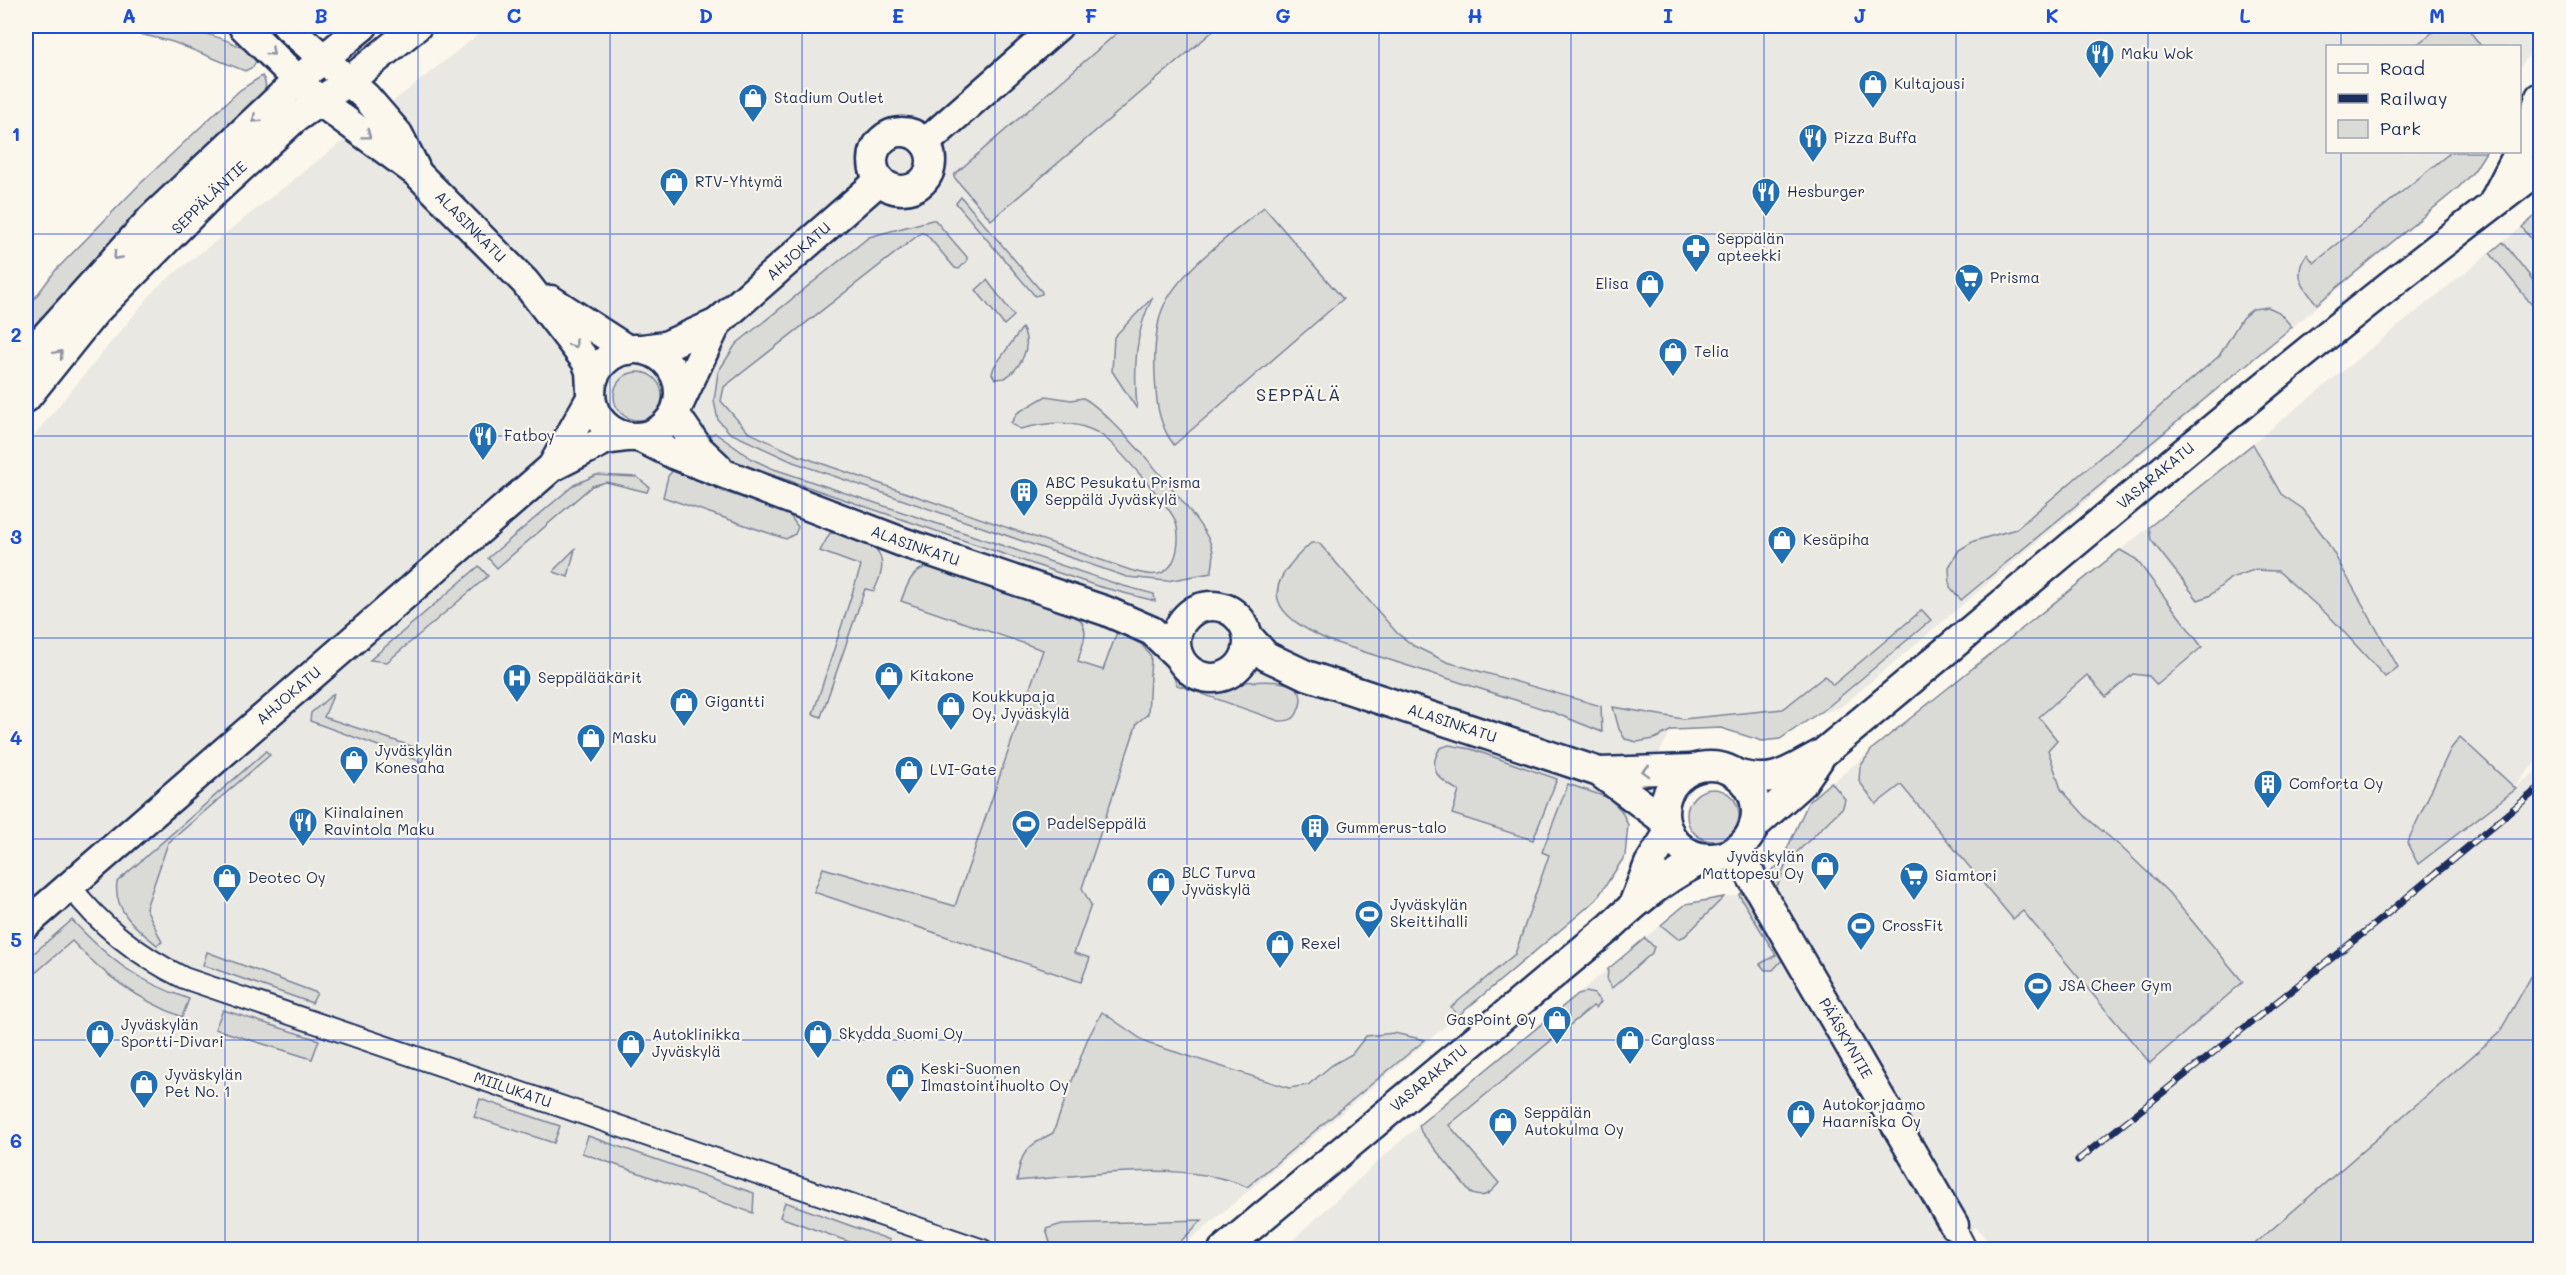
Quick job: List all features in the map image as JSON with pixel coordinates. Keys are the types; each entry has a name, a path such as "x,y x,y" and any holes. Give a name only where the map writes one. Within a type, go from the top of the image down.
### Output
{"street":[{"name":"ALASINKATU","path":"243,26 319,101 417,173 525,282 586,361 590,371 591,394"},
{"name":"ALASINKATU","path":"287,26 349,81 398,134 417,173"},
{"name":"SEPPÄLÄNTIE","path":"26,357 151,219 299,80 363,26"},
{"name":"SEPPÄLÄNTIE","path":"26,398 95,312 209,197 294,119 349,81 417,26"},
{"path":"925,143 1058,26"},
{"name":"VASARAKATU","path":"2521,147 2530,129 2540,98 2541,86"},
{"path":"896,132 912,133 925,143 931,159 929,172 921,183 909,189 896,190 880,180 873,166 875,150 882,140 896,132"},
{"name":"VASARAKATU","path":"2493,204 2518,153"},
{"name":"VASARAKATU","path":"1736,774 1754,780 1771,778 1823,753 2274,380 2493,204 2541,169"},
{"name":"AHJOKATU","path":"635,349 665,346 717,324 880,180"},
{"path":"2493,204 2541,181"},
{"name":"ALASINKATU","path":"525,282 582,322 635,349"},
{"name":"AHJOKATU","path":"677,409 717,324"},
{"path":"635,349 661,357 669,364 678,383 677,409 660,430 633,437 603,423 591,394 599,368 607,359 635,349"},
{"name":"AHJOKATU","path":"552,467 591,394"},
{"name":"ALASINKATU","path":"677,409 699,449 727,474"},
{"name":"ALASINKATU","path":"633,437 902,542 1106,611 1152,631 1179,657"},
{"name":"AHJOKATU","path":"26,924 552,467 605,440 633,437"},
{"path":"1216,606 1227,609 1243,624 1248,636 1244,659 1227,675 1214,678 1200,676 1187,669 1179,657 1176,640 1178,631 1182,622 1195,610 1216,606"},
{"name":"ALASINKATU","path":"1106,611 1161,614 1195,610"},
{"name":"ALASINKATU","path":"1248,636 1266,656 1306,675 1599,772 1693,769"},
{"name":"ALASINKATU","path":"1227,675 1258,671 1306,675"},
{"name":"VASARAKATU","path":"1754,826 1803,782 1823,753"},
{"path":"1715,766 1736,774 1752,792 1755,803 1754,826 1747,840 1727,855 1707,858 1685,850 1667,827 1665,810 1670,790 1676,781 1693,769 1715,766"},
{"name":"ALASINKATU","path":"1599,772 1667,827"},
{"name":"VASARAKATU","path":"1633,905 1667,827"},
{"name":"PÄÄSKYNTIE","path":"1736,850 1960,1237"},
{"name":"VASARAKATU","path":"1223,1250 1601,935 1633,905 1683,868 1707,858"},
{"name":"MIILUKATU","path":"70,886 82,902 132,949 158,966 184,978 983,1250"}],"shaded area":[{"path":"489,26 2540,26 2540,39 2521,66 2521,45 2326,45 2326,153 2485,153 2474,171 2458,188 1841,707 1789,724 1671,730 1628,815 1625,856 1596,900 1179,1249 26,1250 26,445 157,287"},
{"path":"2540,212 2540,757 2512,790 2540,768 2540,961 2500,1033 2250,1249 1994,1249 1976,1227 1948,1250 1282,1250 1397,1144 1686,904 1739,895 1780,864 1809,801"}],"green space":[{"path":"107,26 166,28 207,34 242,48 257,59 253,67 245,71 173,42"},
{"path":"1125,26 1219,26 991,220 954,177 955,174"},
{"path":"2441,26 2466,26 2480,45 2416,45"},
{"path":"262,76 266,87 261,106 26,344 26,310 55,271 141,183 240,90"},
{"path":"2450,153 2485,153 2474,171 2458,188 2317,304 2307,292 2300,274 2300,268 2307,254 2314,263"},
{"path":"961,197 1042,294 1035,296 956,203"},
{"path":"1264,207 1343,299 1174,445 1164,429 1156,394 1155,353 1160,316 1167,300 1190,270"},
{"path":"2540,212 2540,250 2522,227"},
{"path":"935,220 967,257 967,261 959,269 955,268 926,234 921,233 724,387 721,401 748,432 797,455 1130,570 1147,574 1158,574 1165,571 1177,550 1178,533 1174,518 1141,476 1110,443 1100,434 1076,425 1052,424 1020,429 1011,423 1017,413 1046,396 1071,400 1083,398 1112,421 1152,464 1189,510 1212,546 1211,573 1167,581 1127,577 793,462 730,433 718,420 714,401 718,372 736,344 869,237"},
{"path":"2503,242 2540,289 2540,315 2490,253"},
{"path":"987,280 1014,316 1004,325 976,290"},
{"path":"1153,297 1142,324 1137,352 1137,409 1112,371 1114,337"},
{"path":"2268,307 2279,312 2292,327 1961,600 1950,587 1949,567 1959,550 1974,541 2016,529 2219,356 2242,318 2253,309"},
{"path":"1022,328 1026,342 1024,356 1011,374 1005,378 995,379 992,374 994,367"},
{"path":"638,372 655,379 662,396 655,413 638,420 621,413 614,396 621,379"},
{"path":"715,433 752,459 771,468 1120,585 1154,594 1155,601 1097,586 732,461 703,438"},
{"path":"2253,444 2281,494 2303,509 2325,538 2398,667 2385,677 2332,619 2278,571 2254,570 2231,578 2209,596 2198,600 2151,540 2149,527"},
{"path":"676,467 722,491 788,513 798,527 795,534 786,539 663,497 668,476"},
{"path":"596,475 637,477 649,487 647,492 606,482 592,486 497,568 488,558 574,485"},
{"path":"830,533 845,534 867,542 878,552 882,567 874,591 865,589 821,717 813,714 861,566 820,551"},
{"path":"1311,543 1319,543 1397,633 1414,646 1447,662 1601,706 1602,732 1550,711 1330,641 1310,631 1284,611 1278,600 1278,588 1283,575 1294,560"},
{"path":"575,549 568,577 554,572 555,569"},
{"path":"2120,550 2136,559 2202,647 2157,685 2149,676 2133,674 2106,697 2087,675 2039,717 2057,740 2048,750 2061,789 2087,818 2168,892 2243,982 2150,1063 2023,911 2013,919 1901,785 1876,804 1859,781 1860,767 1872,749"},
{"path":"933,565 1077,615 1085,633 1078,662 1103,670 1117,632 1141,644 1151,656 1148,714 1137,723 1082,888 1091,905 1074,953 1090,958 1081,982 814,892 823,868 955,906 1043,650 901,601 915,573"},
{"path":"479,566 488,576 387,662 370,660"},
{"path":"1922,610 1931,620 1829,706 1780,739 1762,741 1721,728 1672,730 1654,739 1637,742 1625,739 1619,729 1613,707 1683,719 1783,709 1825,676 1833,685"},
{"path":"1169,665 1191,680 1206,685 1267,681 1295,687 1301,696 1298,711 1291,719 1279,721 1177,685"},
{"path":"334,693 324,717 426,751 422,762 310,721 311,713"},
{"path":"2460,737 2516,789 2418,864 2407,843 2450,750"},
{"path":"1449,745 1471,749 1557,779 1533,840 1452,814 1459,791 1441,779 1434,763 1440,748"},
{"path":"266,751 270,755 168,843 146,908 162,942 157,945 128,918 119,902 117,882"},
{"path":"1831,782 1845,799 1843,807 1789,860 1776,887 1768,873 1780,864 1809,801"},
{"path":"1568,784 1609,798 1621,810 1628,825 1625,856 1596,900 1458,1016 1451,1007 1515,954 1549,855 1542,852"},
{"path":"1713,789 1723,791 1731,797 1737,805 1739,815 1737,825 1731,833 1723,839 1713,841 1703,839 1695,833 1689,825 1687,815 1689,805 1695,797 1703,791"},
{"path":"1741,893 1748,898 1786,956 1773,970 1765,970 1760,964 1776,955 1739,895"},
{"path":"1724,897 1685,936 1678,939 1661,925 1686,904"},
{"path":"72,920 99,947 125,968 153,984 189,999 182,1017 150,1002 122,985 72,941 26,981 26,960"},
{"path":"1645,938 1654,947 1652,953 1612,988 1607,981 1608,969"},
{"path":"207,952 317,993 312,1003 203,965"},
{"path":"2540,961 2540,1249 2249,1249 2499,1033"},
{"path":"1586,992 1594,994 1601,1002 1595,1008 1593,1006 1449,1125 1499,1183 1487,1194 1480,1196 1472,1194 1421,1132 1419,1125 1578,994"},
{"path":"223,1010 319,1040 312,1059 215,1029"},
{"path":"1102,1012 1147,1043 1289,1088 1308,1085 1332,1065 1352,1054 1366,1036 1394,1033 1425,1040 1247,1187 1222,1178 1165,1171 1103,1173 1017,1181 1020,1163 1026,1151 1053,1133 1087,1040"},
{"path":"480,1099 560,1126 554,1143 474,1117"},
{"path":"588,1136 754,1193 753,1213 582,1153"},
{"path":"785,1202 890,1240 886,1249 869,1249 780,1217"},
{"path":"1202,1220 1173,1249 1063,1249 1050,1243 1046,1229 1062,1224"}],"railway":[{"path":"2078,1160 2376,923 2540,787"}],"place":[{"name":"Maku Wok","path":"2100,80"},
{"name":"Kultajousi","path":"1873,110"},
{"name":"Stadium Outlet","path":"753,124"},
{"name":"Pizza Buffa","path":"1813,164"},
{"name":"RTV-Yhtymä","path":"674,208"},
{"name":"Hesburger","path":"1766,218"},
{"name":"Seppälän apteekki","path":"1696,274"},
{"name":"Prisma","path":"1969,304"},
{"name":"Elisa","path":"1650,310"},
{"name":"Telia","path":"1673,378"},
{"name":"Fatboy","path":"483,462"},
{"name":"ABC Pesukatu Prisma Seppälä Jyväskylä","path":"1024,518"},
{"name":"Kesäpiha","path":"1782,566"},
{"name":"Kitakone","path":"889,702"},
{"name":"Seppälääkärit","path":"517,704"},
{"name":"Gigantti","path":"684,728"},
{"name":"Koukkupaja Oy, Jyväskylä","path":"951,732"},
{"name":"Masku","path":"591,764"},
{"name":"Jyväskylän Konesaha","path":"354,786"},
{"name":"LVI-Gate","path":"909,796"},
{"name":"Comforta Oy","path":"2268,810"},
{"name":"Kiinalainen Ravintola Maku","path":"303,848"},
{"name":"PadelSeppälä","path":"1026,850"},
{"name":"Gummerus-talo","path":"1315,854"},
{"name":"Jyväskylän Mattopesu Oy","path":"1825,892"},
{"name":"Siamtori","path":"1914,902"},
{"name":"Deotec Oy","path":"227,904"},
{"name":"BLC Turva Jyväskylä","path":"1161,908"},
{"name":"Jyväskylän Skeittihalli","path":"1369,940"},
{"name":"CrossFit","path":"1861,952"},
{"name":"Rexel","path":"1280,970"},
{"name":"JSA Cheer Gym","path":"2038,1012"},
{"name":"GasPoint Oy","path":"1557,1046"},
{"name":"Jyväskylän Sportti-Divari","path":"100,1060"},
{"name":"Skydda Suomi Oy","path":"818,1060"},
{"name":"Carglass","path":"1630,1066"},
{"name":"Autoklinikka Jyväskylä","path":"631,1070"},
{"name":"Keski-Suomen Ilmastointihuolto Oy","path":"900,1104"},
{"name":"Jyväskylän Pet No. 1","path":"144,1110"},
{"name":"Autokorjaamo Haarniska Oy","path":"1801,1140"},
{"name":"Seppälän Autokulma Oy","path":"1503,1148"}],"district":[{"name":"SEPPÄLÄ","path":"1299,395"}]}
